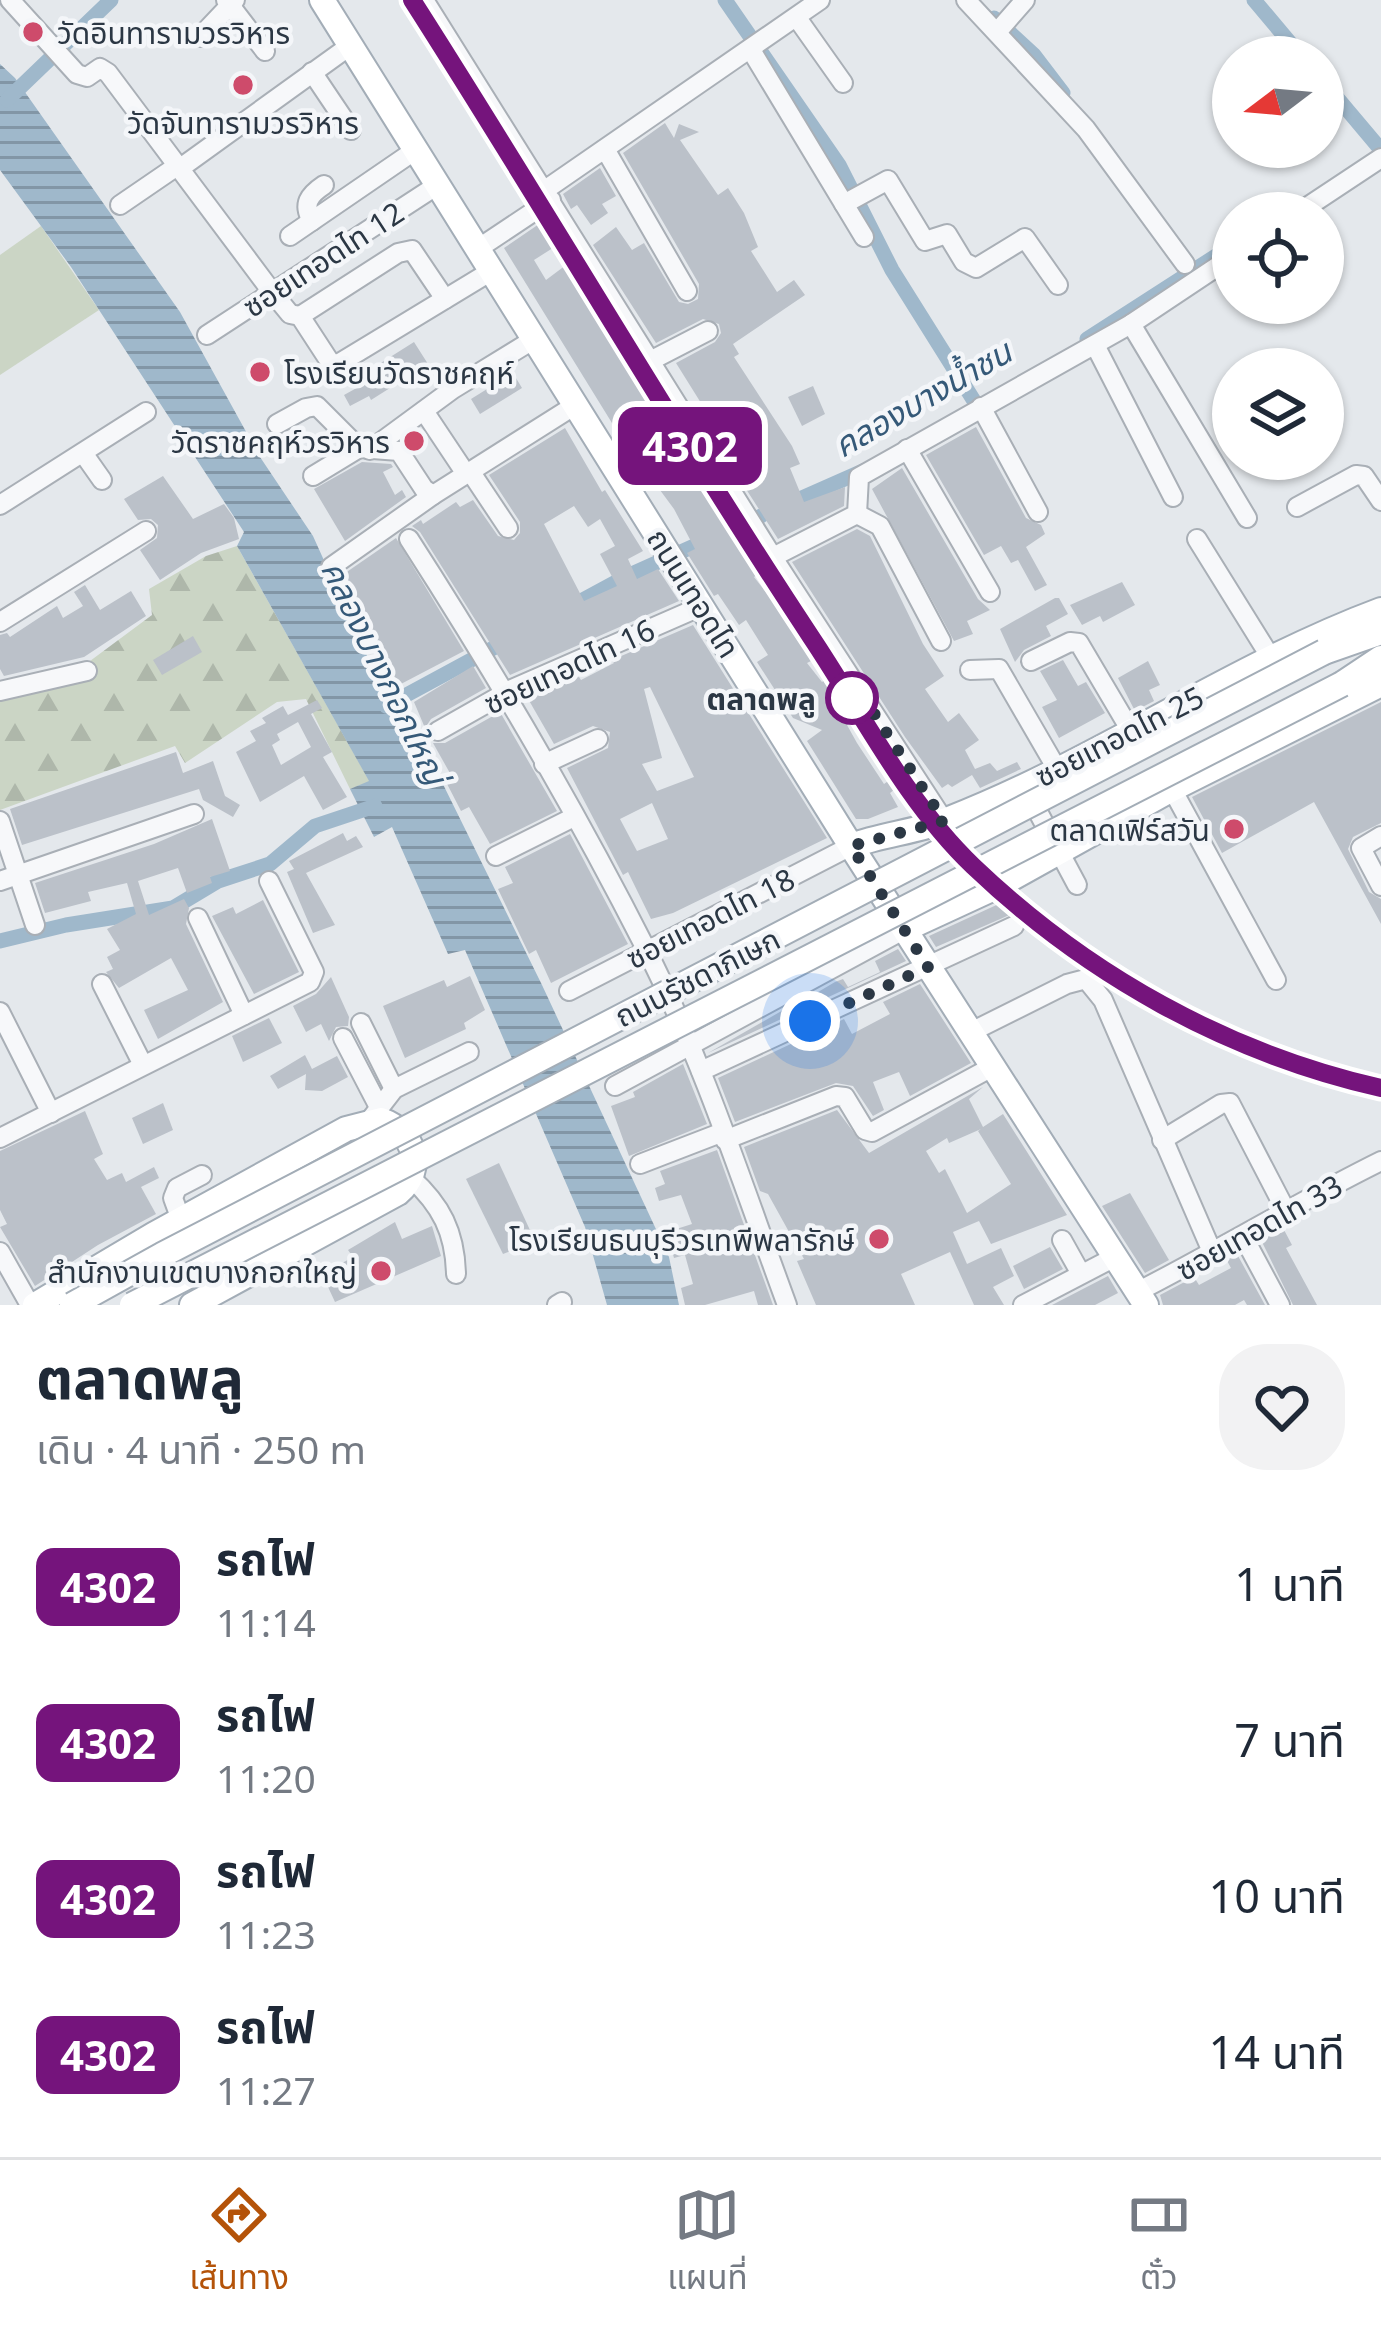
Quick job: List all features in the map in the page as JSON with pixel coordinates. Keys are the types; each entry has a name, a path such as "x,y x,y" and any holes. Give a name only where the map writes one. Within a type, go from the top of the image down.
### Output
{"main road":[{"name":"ถนนเทอดไท","path":"322,0 851,846 1142,1299"},
{"name":"ซอยเทอดไท 25","path":"851,846 944,821 1057,769 1271,658 1381,615"},
{"name":"ถนนรัชดาภิเษก","path":"72,1305 1324,652 1381,615"},
{"name":"ถนนรัชดาภิเษก","path":"1324,652 1381,632"},
{"name":"ถนนรัชดาภิเษก","path":"1342,684 1381,658"},
{"name":"ถนนรัชดาภิเษก","path":"132,1305 1342,684 1381,669"},
{"path":"905,929 996,887 1059,849 1381,684"},
{"path":"32,1305 375,1114 408,1138 414,1159 411,1178 398,1193 192,1305"}],"street":[{"path":"10,0 77,74 87,77 100,68 108,73 272,292 334,364 493,270"},
{"path":"424,0 944,821"},
{"path":"479,248 605,149 820,0"},
{"path":"966,0 1086,129 1185,264"},
{"path":"998,32 1025,0"},
{"path":"200,37 230,2 265,51"},
{"path":"797,18 843,83"},
{"path":"120,205 351,45"},
{"path":"756,46 852,199 864,237"},
{"path":"312,72 351,130"},
{"path":"290,236 417,149"},
{"path":"605,149 687,291"},
{"path":"1330,192 1381,158"},
{"path":"852,199 885,180 892,182 925,242 946,234 969,268 1025,238 1058,285"},
{"name":"ซอยเทอดไท 12","path":"207,335 440,184"},
{"path":"312,221 307,203 324,185"},
{"path":"295,315 398,253 412,250 445,299"},
{"path":"857,514 859,477 1131,324 1212,270"},
{"path":"1131,324 1247,518"},
{"path":"650,361 708,331"},
{"path":"313,476 365,449 536,338"},
{"path":"1095,345 1173,497"},
{"path":"331,567 433,495 578,404"},
{"path":"277,424 317,406 365,449 399,451 433,495"},
{"path":"981,407 1038,512"},
{"path":"424,411 508,528"},
{"path":"0,505 146,412"},
{"path":"907,449 990,592"},
{"path":"83,453 102,480"},
{"path":"1297,507 1356,475 1364,476 1381,501"},
{"path":"773,557 857,514"},
{"path":"857,514 880,526 941,641"},
{"path":"0,622 146,531"},
{"path":"409,539 480,653 647,951 700,1071 788,1305"},
{"path":"1197,539 1271,658"},
{"name":"ซอยเทอดไท 16","path":"439,731 502,694 702,606"},
{"path":"1031,662 1070,642 1078,644 1131,731"},
{"path":"970,670 999,669 1057,769"},
{"path":"0,691 87,671"},
{"path":"544,764 598,739"},
{"path":"1033,780 1036,810 1077,885"},
{"path":"1172,790 1276,980"},
{"path":"9,878 194,814"},
{"path":"496,856 574,817"},
{"path":"0,820 9,878 34,925"},
{"path":"1381,836 1361,848 1381,886"},
{"name":"ซอยเทอดไท 18","path":"569,991 851,846"},
{"path":"0,1138 313,979 269,881"},
{"path":"198,918 244,1016"},
{"path":"700,1071 1014,926"},
{"name":"ถนนรัชดาภิเษก","path":"615,1086 905,929"},
{"path":"971,1033 1066,984 1086,979 1103,1000 1213,1253"},
{"path":"102,983 143,1065"},
{"path":"0,1012 51,1113"},
{"path":"361,1023 394,1089"},
{"path":"343,1038 375,1114 394,1089 469,1052"},
{"path":"640,1164 836,1096 845,1096 865,1130 872,1132 992,1066"},
{"path":"1162,1140 1230,1103 1285,1209"},
{"name":"ซอยเทอดไท 33","path":"1142,1299 1285,1209 1381,1161"},
{"path":"181,1220 173,1198 177,1188 202,1175"},
{"path":"411,1178 428,1193 449,1226 456,1274"},
{"path":"1243,1236 1280,1305"},
{"path":"1062,1240 1081,1274"},
{"path":"0,1252 32,1305"},
{"path":"1023,1305 1114,1257"}],"green space":[{"path":"41,226 99,310 0,375 0,255"},
{"path":"237,546 370,782 350,789 306,699 277,702 185,763 175,746 0,810 0,684 90,661 152,615 149,589 206,556"}],"water":[{"path":"0,64 15,78 180,312 260,457 313,536 372,667 398,693 542,985 669,1257 679,1305 607,1305 585,1227 465,950 448,954 392,827 374,837 350,789 369,781 237,546 244,532 71,267 0,170"}],"building":[{"path":"665,123 674,138 679,124 699,132 680,140 718,195 728,188 744,213 758,247 751,251 777,292 794,280 805,295 733,344 739,354 734,357 792,446 800,464 790,468 804,502 845,487 844,506 778,539 723,453 727,451 676,363 715,342 721,333 719,324 703,319 656,343 593,245 616,227 632,250 644,243 679,302 698,299 699,284 623,153"},
{"path":"600,168 616,196 602,204 608,213 591,225 577,205 571,209 563,194"},
{"path":"542,222 556,246 534,260 546,280 570,262 711,485 706,488 732,531 739,528 764,570 754,577 804,634 799,637 811,661 807,663 822,682 832,689 835,686 857,718 847,725 857,743 884,784 898,774 903,783 890,793 898,807 856,819 807,741 822,730 793,718 757,662 768,655 746,620 739,625 687,553 695,549 674,509 620,436 504,248"},
{"path":"414,342 428,364 371,400 369,396 350,406 344,395 362,385 357,378"},
{"path":"513,373 522,388 480,414 471,399"},
{"path":"813,386 825,414 802,426 788,397"},
{"path":"976,427 1026,518 1041,525 1045,534 1026,547 1047,585 1035,591 1018,560 1011,563 1001,546 984,555 926,455"},
{"path":"565,428 643,551 628,559 637,579 658,569 679,601 510,675 412,526 456,502 460,507 473,500 498,536 514,540 520,522 489,475","holes":["574,506 588,527 600,519 615,546 600,554 617,586 584,601 544,524"]},
{"path":"362,462 391,464 383,472 395,495 402,490 406,497 345,541 314,489"},
{"path":"902,468 978,599 990,610 967,621 973,634 954,641 872,489"},
{"path":"163,476 193,519 224,504 234,518 239,539 201,553 160,580 140,550 157,538 158,525 151,519 138,520 124,499"},
{"path":"857,529 870,536 923,644 944,676 925,689 948,722 959,713 979,740 965,750 975,769 990,763 997,771 1017,762 1021,769 980,788 972,775 942,788 905,737 792,562"},
{"path":"396,538 464,651 399,685 338,584 338,578"},
{"path":"1122,582 1135,605 1103,622 1100,616 1082,625 1070,605"},
{"path":"85,585 100,610 131,591 146,616 84,657 4,676 0,635 10,637 57,606 63,618 83,606 74,592"},
{"path":"1055,598 1068,614 1046,626 1051,636 1024,650 1015,662 1000,629"},
{"path":"693,625 827,838 673,913 651,919 567,768 608,748 610,732 593,726 554,744 527,697 563,681 581,680 614,663 612,660","holes":["650,687 694,777 657,791 642,764 662,758 644,689","652,803 668,839 637,851 620,819"]},
{"path":"193,636 202,652 162,675 153,660"},
{"path":"1063,660 1078,686 1086,682 1105,713 1059,738 1042,707 1057,700 1040,671"},
{"path":"1148,661 1160,685 1149,690 1154,701 1135,711 1118,678"},
{"path":"473,666 486,688 431,719 425,728 414,702"},
{"path":"317,700 322,708 311,714 332,752 323,757 347,797 323,810 304,776 260,802 236,752 256,741 250,731 266,723 262,718 283,706 288,715","holes":["298,722 311,747 281,765 272,745 280,740 277,734"]},
{"name":"ตลาดเฟิร์สวัน","path":"1381,702 1381,823 1353,837 1348,849 1369,892 1381,899 1381,924 1314,802 1222,853 1192,797"},
{"path":"500,712 557,811 490,844 469,807 461,811 444,778 451,775 433,743 445,743"},
{"path":"176,752 183,773 213,761 225,796 240,805 233,817 203,800 199,789 22,845 10,809"},
{"path":"212,819 230,871 210,877 212,883 187,893 178,868 138,881 149,915 184,899 189,908 186,924 223,1002 158,1039 144,1010 188,990 171,958 119,988 106,972 113,969 107,957 120,950 107,929 136,914 127,883 88,892 91,901 45,913 35,883 154,844"},
{"path":"343,833 347,841 356,836 363,847 306,873 335,925 313,933 287,872 294,869 289,861"},
{"path":"570,834 628,944 551,983 536,950 529,954 498,889 513,883 505,867"},
{"path":"263,900 299,972 254,994 212,916 233,907 236,914"},
{"path":"1003,902 1014,913 936,947 929,936"},
{"path":"898,949 906,961 708,1053 785,1009 787,1013 821,998 818,992 835,982 843,979 848,987 880,972 875,961"},
{"path":"470,976 485,1010 464,1023 466,1029 405,1058 383,1006 444,980 447,987"},
{"path":"331,977 349,1017 348,1026 336,1027 329,1041 321,1024 306,1032 293,1006 316,994"},
{"path":"920,984 971,1063 910,1096 899,1072 873,1082 884,1110 873,1116 853,1086 836,1083 735,1122 718,1078 844,1019 852,1034 890,1014 883,1002"},
{"path":"269,1018 282,1043 243,1062 232,1036"},
{"path":"305,1055 312,1069 337,1056 348,1077 322,1091 305,1090 306,1074 278,1089 270,1076"},
{"path":"683,1064 707,1124 629,1156 611,1106 635,1097 633,1092"},
{"path":"983,1087 969,1099 983,1127 1003,1114 1067,1215 991,1244 979,1221 953,1232 967,1264 1001,1248 1014,1276 993,1287 1004,1305 974,1305 950,1252 901,1274 915,1305 816,1305 797,1261 804,1259 768,1194 760,1191 744,1147 837,1110 869,1153","holes":["981,1129 1011,1184 967,1213 945,1169 939,1173 926,1151 947,1138 949,1143"]},
{"path":"163,1103 173,1130 143,1144 132,1118"},
{"path":"85,1111 103,1154 94,1159 107,1180 122,1173 126,1182 154,1167 159,1178 141,1187 156,1214 35,1286 0,1227 7,1224 0,1210 0,1151"},
{"path":"717,1150 773,1305 758,1305 754,1291 705,1305 685,1305 681,1288 693,1284 685,1255 674,1258 667,1232 692,1224 681,1195 659,1201 655,1188 665,1184 660,1171"},
{"path":"499,1163 535,1241 503,1254 466,1179"},
{"path":"1130,1193 1169,1260 1145,1273 1102,1206"},
{"path":"395,1222 402,1239 432,1226 441,1256 335,1302 322,1274 353,1257 348,1250"},
{"path":"1283,1228 1292,1245 1286,1248 1317,1305 1293,1305 1261,1240"},
{"path":"1050,1247 1063,1269 1024,1289 1013,1266"},
{"path":"1237,1254 1265,1305 1247,1305 1244,1300 1235,1305 1163,1305 1160,1295 1194,1277 1199,1285 1231,1268 1226,1259"},
{"path":"1108,1276 1118,1293 1095,1305 1052,1305"}],"waterway":[{"path":"7,100 111,0"},
{"path":"725,0 839,165 892,270 976,404"},
{"path":"1254,0 1284,36"},
{"path":"994,18 1034,55 1063,93"},
{"path":"1344,106 1381,150"},
{"name":"คลองบางน้ำชน","path":"1087,339 1212,259"},
{"name":"คลองบางน้ำชน","path":"788,504 865,470"},
{"name":"คลองบางน้ำชน","path":"566,609 761,516"},
{"name":"คลองบางน้ำชน","path":"386,706 508,640"},
{"path":"0,941 173,908 218,881 270,864 315,826 375,806"}],"railway":[{"path":"412,0 883,752 948,839 1063,941 1162,1005 1268,1054 1381,1088"}],"train":[{"name":"4302","path":"412,0 769,574 923,809 957,850 1048,932 1117,980 1253,1049 1339,1079 1381,1088"}],"place":[{"name":"วัดอินทารามวรวิหาร","path":"33,32"},
{"name":"วัดจันทารามวรวิหาร","path":"243,85"},
{"name":"โรงเรียนวัดราชคฤห์","path":"260,372"},
{"name":"วัดราชคฤห์วรวิหาร","path":"414,441"},
{"name":"ตลาดพลู","path":"852,698"},
{"name":"ตลาดเฟิร์สวัน","path":"1234,829"},
{"name":"โรงเรียนธนบุรีวรเทพีพลารักษ์","path":"879,1239"},
{"name":"สำนักงานเขตบางกอกใหญ่","path":"381,1271"}],"route":[{"path":"810,1021 928,967 851,846 944,821 864,698 852,698"}],"water label":[{"name":"คลองบางกอกใหญ่","path":"385,672"}]}
